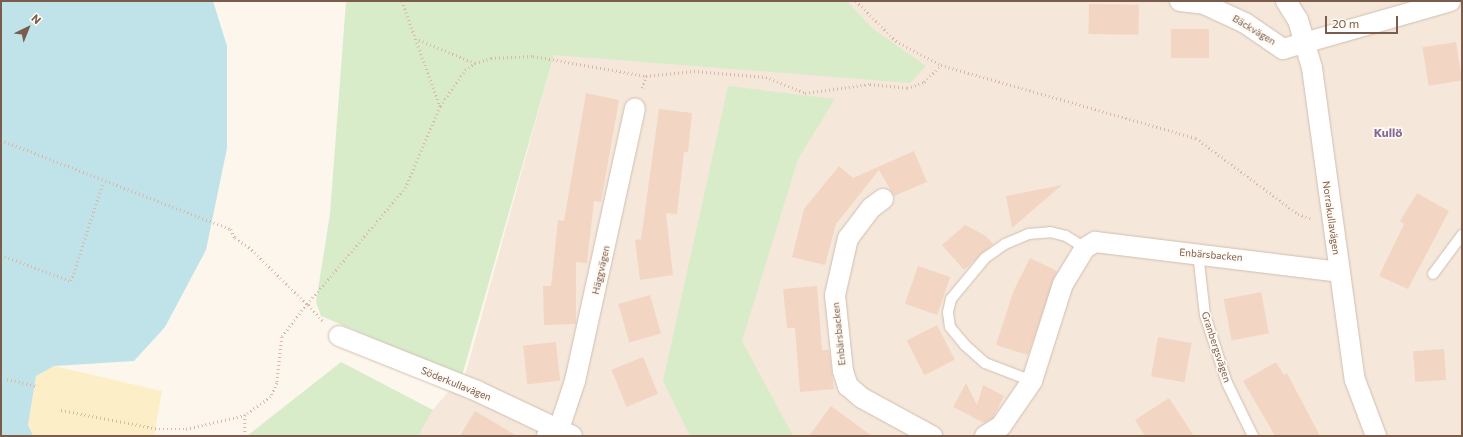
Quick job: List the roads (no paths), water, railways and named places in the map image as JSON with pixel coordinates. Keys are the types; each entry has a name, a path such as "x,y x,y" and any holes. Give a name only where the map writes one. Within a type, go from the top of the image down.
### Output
{"street":[{"name":"Bäckvägen","path":"1180,1 1204,4 1238,20 1284,49 1450,1"},
{"name":"Norrakullavägen","path":"1286,1 1298,20 1312,68 1331,225 1355,380 1376,436"},
{"name":"Häggvägen","path":"559,434 576,381 636,109"},
{"name":"Enbärsbacken","path":"883,199 871,208 848,238 835,295 843,371 848,386 862,398 932,436"},
{"name":"Enbärsbacken","path":"1085,248 1095,242 1109,242 1339,272"},
{"path":"985,436 1001,426 1032,381 1063,284 1085,248"},
{"name":"Söderkullavägen","path":"339,336 477,391 559,434"}],"lane":[{"path":"1032,381 985,363 965,345 950,327 948,312 951,299 985,258 1005,244 1029,234 1050,232 1066,236 1085,248"},
{"path":"1433,274 1462,235"},
{"name":"Granbergsvägen","path":"1198,253 1205,315 1227,383 1253,436"}],"water":[{"path":"1,1 213,1 227,46 227,148 206,250 165,327 134,361 54,366 36,376 28,425 33,436 1,436"}],"district":[{"name":"Kullö","path":"1388,133"}]}
